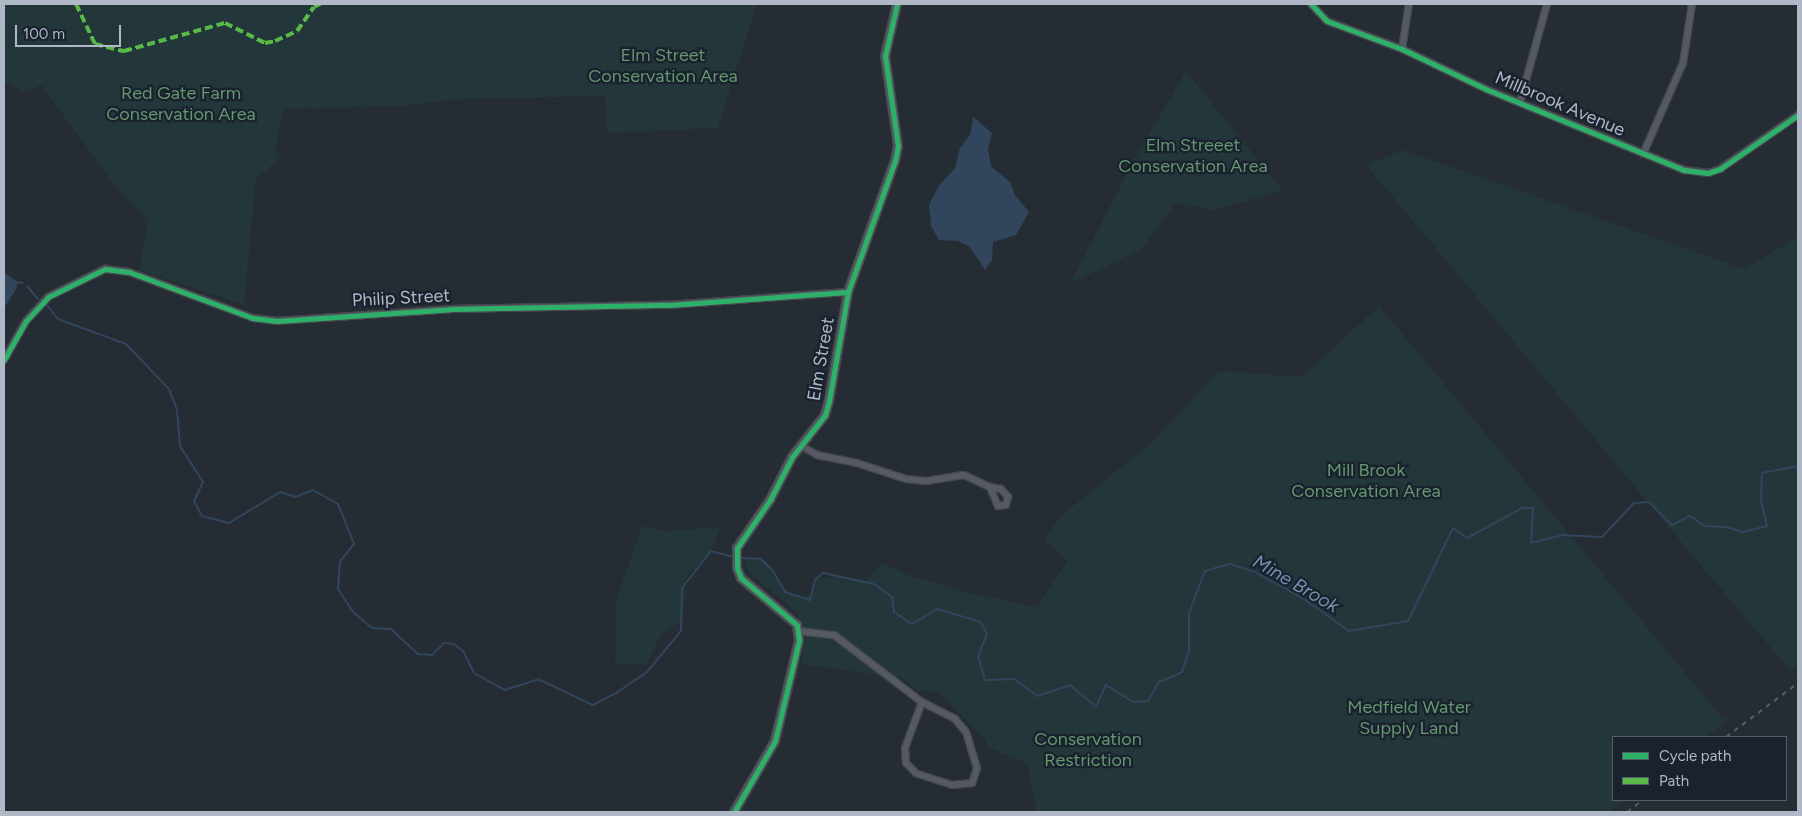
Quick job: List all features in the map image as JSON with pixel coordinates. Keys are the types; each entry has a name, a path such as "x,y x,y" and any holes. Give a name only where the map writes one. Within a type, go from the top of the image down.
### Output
{"street":[{"name":"Elm Street","path":"799,631 791,620 746,583 736,568 736,558 743,537 770,500 800,445 825,415 848,292 895,161 898,146 885,56 897,4"},
{"name":"Millbrook Avenue","path":"1311,4 1327,21 1402,49 1520,102 1684,170 1708,173 1733,162 1798,116"},
{"path":"1402,49 1409,4"},
{"path":"1520,102 1547,4"},
{"path":"1643,154 1683,63 1692,4"},
{"name":"Philip Street","path":"4,360 26,320 48,297 105,269 129,272 253,318 277,321 451,309 669,305 848,292"},
{"path":"800,445 817,455 857,463 906,479 926,481 964,475 990,487"},
{"path":"734,812 775,740 799,631 834,635 922,702 945,712 966,732 977,768 972,783 952,784 916,773 906,763 905,748 922,702"}],"green space":[{"path":"4,4 757,4 718,128 607,133 605,96 462,99 398,106 284,109 275,151 281,157 256,179 244,305 139,270 148,220 119,191 41,85 25,92 4,82"},
{"name":"Elm Streeet Conservation Area","path":"1184,74 1190,76 1283,191 1212,210 1176,203 1141,250 1071,283 1130,167"},
{"path":"1403,150 1744,269 1798,237 1798,664 1790,670 1366,165"},
{"path":"1379,306 1721,716 1730,719 1707,736 1612,736 1612,801 1623,801 1608,812 1037,812 1027,763 987,747 986,741 939,692 918,691 902,678 801,664 805,633 796,612 747,570 743,556 766,561 787,591 801,597 810,594 814,582 819,578 842,576 867,581 882,563 905,574 974,594 1037,607 1067,561 1044,539 1062,515 1149,445 1219,371 1302,377"},
{"path":"642,526 665,531 721,527 709,554 687,575 683,621 662,633 647,664 615,665 616,599"}],"water":[{"path":"973,117 992,133 988,149 991,166 1010,182 1015,195 1029,212 1016,235 993,242 992,260 985,270 969,246 958,241 939,240 931,226 929,205 939,185 955,168 960,148 970,135"},
{"path":"4,272 17,282 17,288 4,308"}],"waterway":[{"name":"Mine Brook","path":"16,282 23,283"},
{"name":"Mine Brook","path":"27,286 38,299"},
{"name":"Mine Brook","path":"47,305 58,319 126,344 169,389 177,410 180,446 203,482 194,501 202,516 229,523 280,492 295,497 313,490 338,504 354,544 340,561 338,589 353,612 372,628 391,629 418,654 432,655 444,643 454,644 463,651 474,673 505,690 538,679 593,705 616,693 647,672 681,631 682,588 711,551 733,557"},
{"name":"Mine Brook","path":"1798,437 1798,463"},
{"name":"Mine Brook","path":"742,558 761,559 773,571 785,592 810,600 815,580 823,573 874,584 892,597 894,612 912,624 937,609 981,622 987,634 978,656 985,680 1014,679 1037,696 1070,685 1096,707 1106,685 1133,702 1148,701 1159,682 1182,672 1189,651 1189,613 1205,571 1230,564 1257,573 1304,599 1349,631 1408,621 1453,528 1467,538 1522,508 1533,508 1531,543 1562,535 1602,537 1634,503 1649,502 1672,525 1690,516 1705,526 1726,527 1743,532 1767,526 1761,500 1762,473 1798,466"}],"railway":[{"path":"1727,736 1798,683"},
{"path":"1627,812 1642,801"}],"marked path":[{"path":"76,4 95,44 124,51 225,23 265,43 275,41 297,31 314,7 320,4"}],"cycle path":[{"path":"734,812 775,741 799,640 797,625 741,578 737,568 737,548 770,500 792,457 825,415 848,292 895,161 898,146 885,56 897,4"},
{"path":"1311,4 1327,21 1402,49 1488,90 1684,170 1708,173 1720,169 1798,115"},
{"path":"4,360 26,321 48,297 105,269 129,272 253,318 277,321 451,309 669,305 848,292"}],"park label":[{"name":"Elm Street Conservation Area","path":"663,66"},
{"name":"Red Gate Farm Conservation Area","path":"181,104"},
{"name":"Mill Brook Conservation Area","path":"1366,481"},
{"name":"Medfield Water Supply Land","path":"1409,718"},
{"name":"Conservation Restriction","path":"1088,750"}]}
